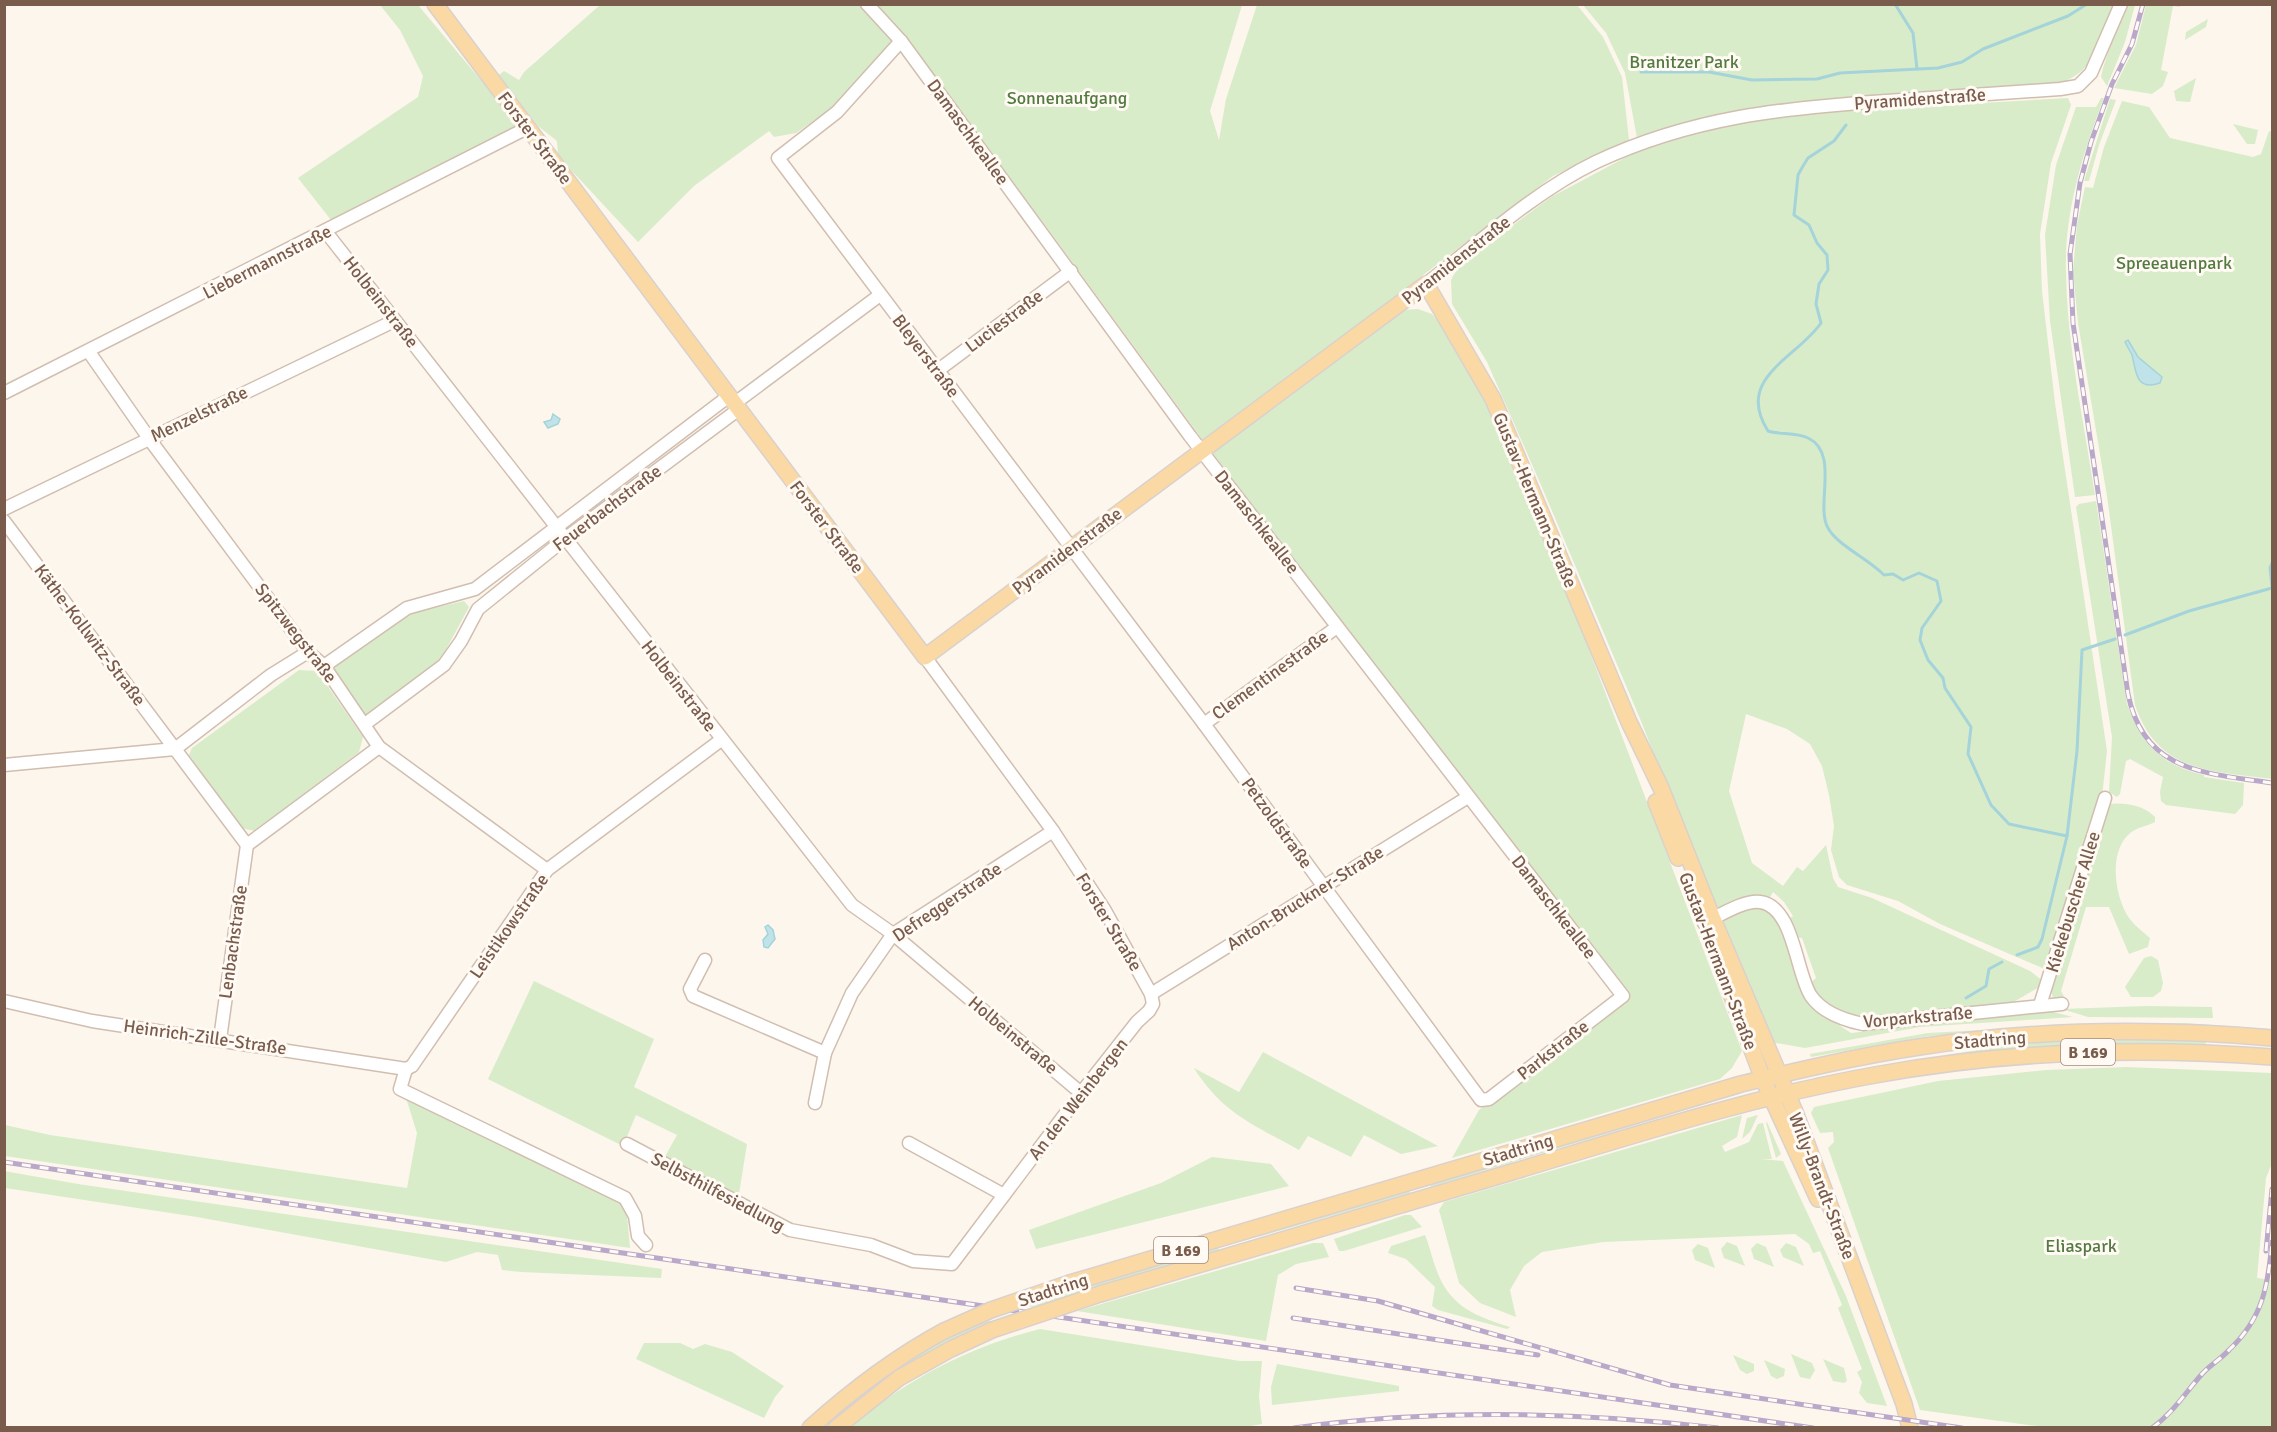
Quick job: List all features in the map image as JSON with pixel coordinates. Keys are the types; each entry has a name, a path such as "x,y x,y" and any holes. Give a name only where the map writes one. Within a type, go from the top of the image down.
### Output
{"main road":[{"name":"Forster Straße","path":"435,4 925,657"},
{"name":"Pyramidenstraße","path":"925,657 1426,284"},
{"name":"Gustav-Hermann-Straße","path":"1426,284 1493,399 1629,722 1651,789 1708,921 1779,1075"},
{"name":"Gustav-Hermann-Straße","path":"1708,921 1771,1097"},
{"name":"Stadtring","path":"810,1428 869,1377 944,1331 983,1313 1070,1283 1763,1079 1919,1047 2035,1035 2163,1032 2272,1038"},
{"name":"Stadtring","path":"836,1428 899,1378 951,1349 1003,1326 1100,1294 1771,1097 1904,1070 2034,1055 2163,1051 2272,1057"},
{"name":"Willy-Brandt-Straße","path":"1779,1075 1904,1404 1910,1428"},
{"name":"Willy-Brandt-Straße","path":"1771,1097 1864,1298"}],"street":[{"name":"Damaschkeallee","path":"867,4 901,41 1202,451 1623,996"},
{"name":"Pyramidenstraße","path":"1426,284 1553,186 1595,163 1679,129 1722,118 1790,108 2078,86 2096,65 2121,4"},
{"name":"Bleyerstraße","path":"901,41 837,112 778,158 1070,548"},
{"name":"Liebermannstraße","path":"4,393 528,128"},
{"name":"Holbeinstraße","path":"326,231 852,905 893,934 1081,1093"},
{"name":"Luciestraße","path":"937,371 1071,271"},
{"name":"Feuerbachstraße","path":"324,666 407,608 476,589 557,527 734,403 880,295"},
{"name":"Menzelstraße","path":"4,509 394,321"},
{"name":"Spitzwegstraße","path":"89,352 149,438 308,652 324,666 380,747 547,870"},
{"name":"Feuerbachstraße","path":"365,724 444,664 461,640 478,609 734,403"},
{"name":"Käthe-Kollwitz-Straße","path":"4,521 175,749"},
{"name":"Petzoldstraße","path":"1070,548 1204,724 1481,1100"},
{"name":"Clementinestraße","path":"1204,724 1337,627"},
{"path":"4,765 175,749 271,675 308,652"},
{"name":"Forster Straße","path":"925,657 1053,831 1104,909 1152,999"},
{"name":"Leistikowstraße","path":"406,1069 412,1066 547,870 721,740"},
{"path":"175,749 247,845 380,747"},
{"name":"Anton-Bruckner-Straße","path":"1152,999 1468,797"},
{"name":"Kiekebuscher Allee","path":"2040,1005 2105,798"},
{"name":"Defreggerstraße","path":"815,1103 825,1053 852,993 893,934 1053,831"},
{"name":"Lenbachstraße","path":"220,1039 247,845"},
{"name":"Vorparkstraße","path":"1708,921 1751,903 1761,902 1773,907 1785,924 1811,995 1826,1011 1845,1020 1863,1024 2061,1004"},
{"path":"705,960 690,989 693,996 825,1053"},
{"name":"Parkstraße","path":"1481,1100 1489,1099 1623,996"},
{"name":"An den Weinbergen","path":"952,1264 1152,999"},
{"name":"Heinrich-Zille-Straße","path":"4,1002 92,1021 406,1069"},
{"path":"406,1069 400,1089 625,1197 635,1216 638,1236 646,1245"},
{"path":"909,1143 1004,1195"},
{"name":"Selbsthilfesiedlung","path":"627,1144 790,1230 871,1245 913,1261 952,1264"}],"green space":[{"path":"380,5 418,5 520,127 346,217 331,220 298,178 418,97 423,76 400,30"},
{"path":"600,5 863,5 895,42 834,107 796,133 774,137 769,131 694,186 638,242 558,156 557,141 538,126 499,75 504,71 519,80 524,72"},
{"name":"Sonnenaufgang","path":"878,5 1242,5 1210,111 1219,140 1226,99 1257,5 1577,5 1603,37 1622,77 1629,140 1553,176 1204,442 1048,229"},
{"name":"Branitzer Park","path":"1583,5 2116,5 2102,41 2090,61 2072,78 2060,83 1754,107 1679,124 1637,138 1625,73 1606,33"},
{"path":"2129,5 2135,5 2125,42 2107,86 2101,77 2103,68 2120,16"},
{"path":"2146,5 2181,5 2180,7 2173,6 2161,70 2168,72 2163,86 2152,94 2114,88 2136,45"},
{"path":"2208,19 2206,27 2185,40 2186,32"},
{"path":"2196,78 2190,102 2176,101 2174,91"},
{"path":"2068,98 2071,105 2051,163 2040,234 2042,291 2055,403 2107,751 2102,797 2047,970 1940,924 1898,901 1847,885 1839,877 1831,850 1834,826 1822,766 1810,744 1787,729 1746,714 1729,791 1752,863 1783,886 1797,867 1803,871 1826,845 1833,878 1838,887 1872,898 2030,971 2043,981 2041,986 2012,1003 1870,1019 1843,1013 1821,998 1810,983 1816,978 1802,938 1794,937 1787,920 1793,916 1784,902 1773,892 1769,899 1808,1002 1822,1014 1851,1033 2049,1011 2073,1017 1920,1027 1805,1048 1770,1042 1728,944 1641,721 1541,485 1487,362 1452,304 1451,280 1459,265 1551,197 1634,153 1710,128 1792,114"},
{"path":"2101,98 2104,98 2076,183 2066,250 2069,328 2095,495 2075,497 2050,321 2045,235 2056,165 2076,107 2096,107"},
{"path":"2110,99 2116,100 2099,145 2089,181 2084,181"},
{"name":"Spreeauenpark","path":"2122,101 2149,107 2170,138 2253,157 2261,154 2269,131 2272,132 2272,779 2208,770 2173,756 2158,744 2145,727 2135,705 2107,496 2078,323 2073,271 2077,225 2085,187 2093,188 2104,147"},
{"path":"2233,124 2258,130 2255,144 2247,144"},
{"path":"1418,309 1432,314 1441,325 1484,400 1530,495 1742,1051 1732,1068 1720,1079 1452,1158 1479,1110 1628,997 1211,451 1402,310"},
{"path":"2096,501 2127,704 2133,718 2139,731 2155,751 2165,759 2189,771 2204,775 2204,777 2244,783 2243,805 2235,814 2166,805 2161,801 2160,792 2163,777 2130,759 2126,761 2120,794 2117,797 2109,792 2112,737 2076,507 2079,504"},
{"path":"464,601 469,607 443,655 429,670 365,716 330,670 409,614"},
{"path":"299,670 317,671 363,737 359,752 255,831 241,828 189,755 192,748"},
{"path":"2108,804 2133,805 2155,817 2155,822 2132,832 2122,842 2116,863 2120,899 2131,921 2150,938 2148,947 2129,954 2109,907 2086,907 2061,991 2066,1000 2054,1000 2050,988"},
{"path":"2151,956 2158,960 2163,983 2161,991 2153,997 2131,997 2125,987 2144,958"},
{"path":"534,981 654,1039 634,1087 747,1144 738,1200 662,1162 677,1135 636,1115 623,1146 488,1079"},
{"path":"2146,1006 2212,1007 2213,1018 2088,1017 2062,1009"},
{"path":"2109,1023 2184,1023 2272,1029 2272,1031 2014,1030 1929,1036 1811,1057 1810,1054 1928,1033"},
{"path":"2204,1039 2207,1041 2204,1046 1815,1081 1814,1078 1994,1047 2067,1040"},
{"path":"1263,1052 1438,1146 1401,1154 1364,1135 1351,1157 1308,1136 1299,1150 1253,1125 1228,1107 1216,1096 1194,1068 1239,1092"},
{"name":"Eliaspark","path":"2127,1067 2272,1073 2272,1163 2266,1178 2257,1278 2272,1280 2272,1427 2044,1427 1920,1410 1828,1148 1834,1142 1833,1132 1820,1133 1811,1113 1814,1107 1938,1081 2046,1070"},
{"path":"1738,1091 1739,1094 1430,1187 1432,1184"},
{"path":"406,1098 621,1203 627,1214 630,1248 5,1156 5,1125 50,1135 407,1188 417,1133"},
{"path":"1742,1115 1737,1137 1722,1146 1725,1152 1749,1142 1758,1124 1763,1123 1772,1159 1761,1159 1783,1161 1846,1296 1887,1406 1867,1403 1859,1393 1862,1382 1857,1372 1862,1369 1838,1308 1842,1305 1820,1251 1813,1253 1809,1244 1795,1234 1603,1242 1542,1252 1524,1266 1510,1290 1516,1317 1480,1303 1459,1283 1439,1210 1444,1202"},
{"path":"1758,1115 1750,1132 1742,1139 1747,1118"},
{"path":"1766,1123 1781,1154 1776,1158"},
{"path":"1212,1157 1271,1164 1289,1186 1036,1249 1029,1230 1161,1183"},
{"path":"4,1171 78,1184 662,1269 661,1278 502,1270 498,1255 477,1252 446,1262 197,1217 5,1188"},
{"path":"1406,1190 1411,1193 1258,1237 1261,1233"},
{"path":"1411,1215 1422,1227 1339,1251 1334,1239"},
{"path":"1425,1235 1438,1274 1444,1286 1458,1303 1477,1315 1510,1327 1507,1329 1438,1310 1432,1306 1435,1287 1406,1259 1388,1253 1391,1246"},
{"path":"1727,1242 1737,1246 1745,1266 1724,1258 1721,1249"},
{"path":"1313,1243 1323,1243 1329,1257 1296,1264 1278,1275 1266,1341 1077,1311"},
{"path":"1757,1243 1766,1247 1774,1267 1754,1259 1751,1249"},
{"path":"1786,1243 1796,1247 1804,1266 1783,1257 1780,1250"},
{"path":"1698,1244 1708,1248 1715,1268 1695,1260 1692,1250"},
{"path":"1216,1246 1219,1248 1218,1251 1033,1307 1022,1305"},
{"path":"984,1320 993,1322 905,1367 865,1395 827,1427 821,1428 859,1395 898,1367"},
{"path":"1040,1329 1240,1361 1262,1361 1259,1397 1262,1424 1239,1428 851,1427 894,1394 940,1367 988,1345"},
{"path":"644,1343 680,1343 693,1349 705,1344 732,1352 784,1386 775,1397 764,1418 636,1359"},
{"path":"1791,1354 1812,1363 1815,1370 1810,1379 1800,1377"},
{"path":"1733,1355 1754,1364 1754,1371 1747,1374 1740,1370"},
{"path":"1823,1359 1844,1368 1847,1381 1844,1383 1833,1381"},
{"path":"1764,1360 1785,1369 1784,1376 1777,1379 1771,1376"},
{"path":"1277,1364 1399,1386 1399,1391 1272,1405 1271,1387"}],"water":[{"path":"2128,340 2138,357 2162,377 2160,383 2146,385 2138,378 2132,355 2125,342"},
{"path":"553,414 560,419 558,424 548,428 544,422 551,420"},
{"path":"768,925 773,930 775,939 768,948 764,947 763,940 768,934 765,927"}],"waterway":[{"path":"1895,4 1913,33 1917,69"},
{"path":"1641,72 1709,72 1752,80 1817,79 1840,73 1938,68 1962,62 1983,49 2068,16 2087,4"},
{"path":"1846,125 1834,141 1808,158 1798,175 1794,215 1809,225 1817,243 1827,255 1828,270 1819,284 1816,304 1821,323 1773,370 1764,383 1759,397 1760,413 1768,431 1803,436 1818,445 1825,467 1825,518 1832,534 1884,575 1893,574 1903,580 1919,573 1937,581 1941,601 1922,628 1920,640 1928,660 1943,678 1945,688 1971,727 1968,754 1991,805 2009,824 2067,836 2077,751 2082,650 2115,639"},
{"path":"2272,563 2270,568 2272,586"},
{"path":"2125,635 2189,611 2272,588"},
{"path":"2017,955 2038,947 2042,939 2067,836"},
{"path":"1966,998 1986,986 1989,969 2002,962"}],"railway":[{"path":"2143,4 2132,44 2112,84 2091,142 2080,183 2070,254 2073,323 2128,694 2136,720 2148,740 2163,754 2181,764 2202,771 2272,783"},
{"path":"4,1162 1813,1428"},
{"path":"2266,1251 2272,1189"},
{"path":"2152,1428 2173,1409 2202,1374 2226,1353 2250,1326 2266,1287 2272,1242"},
{"path":"1296,1288 1378,1301 1670,1385 1962,1428"},
{"path":"1293,1318 1538,1355"},
{"path":"1294,1428 1452,1415 1559,1416 1718,1428"}]}
